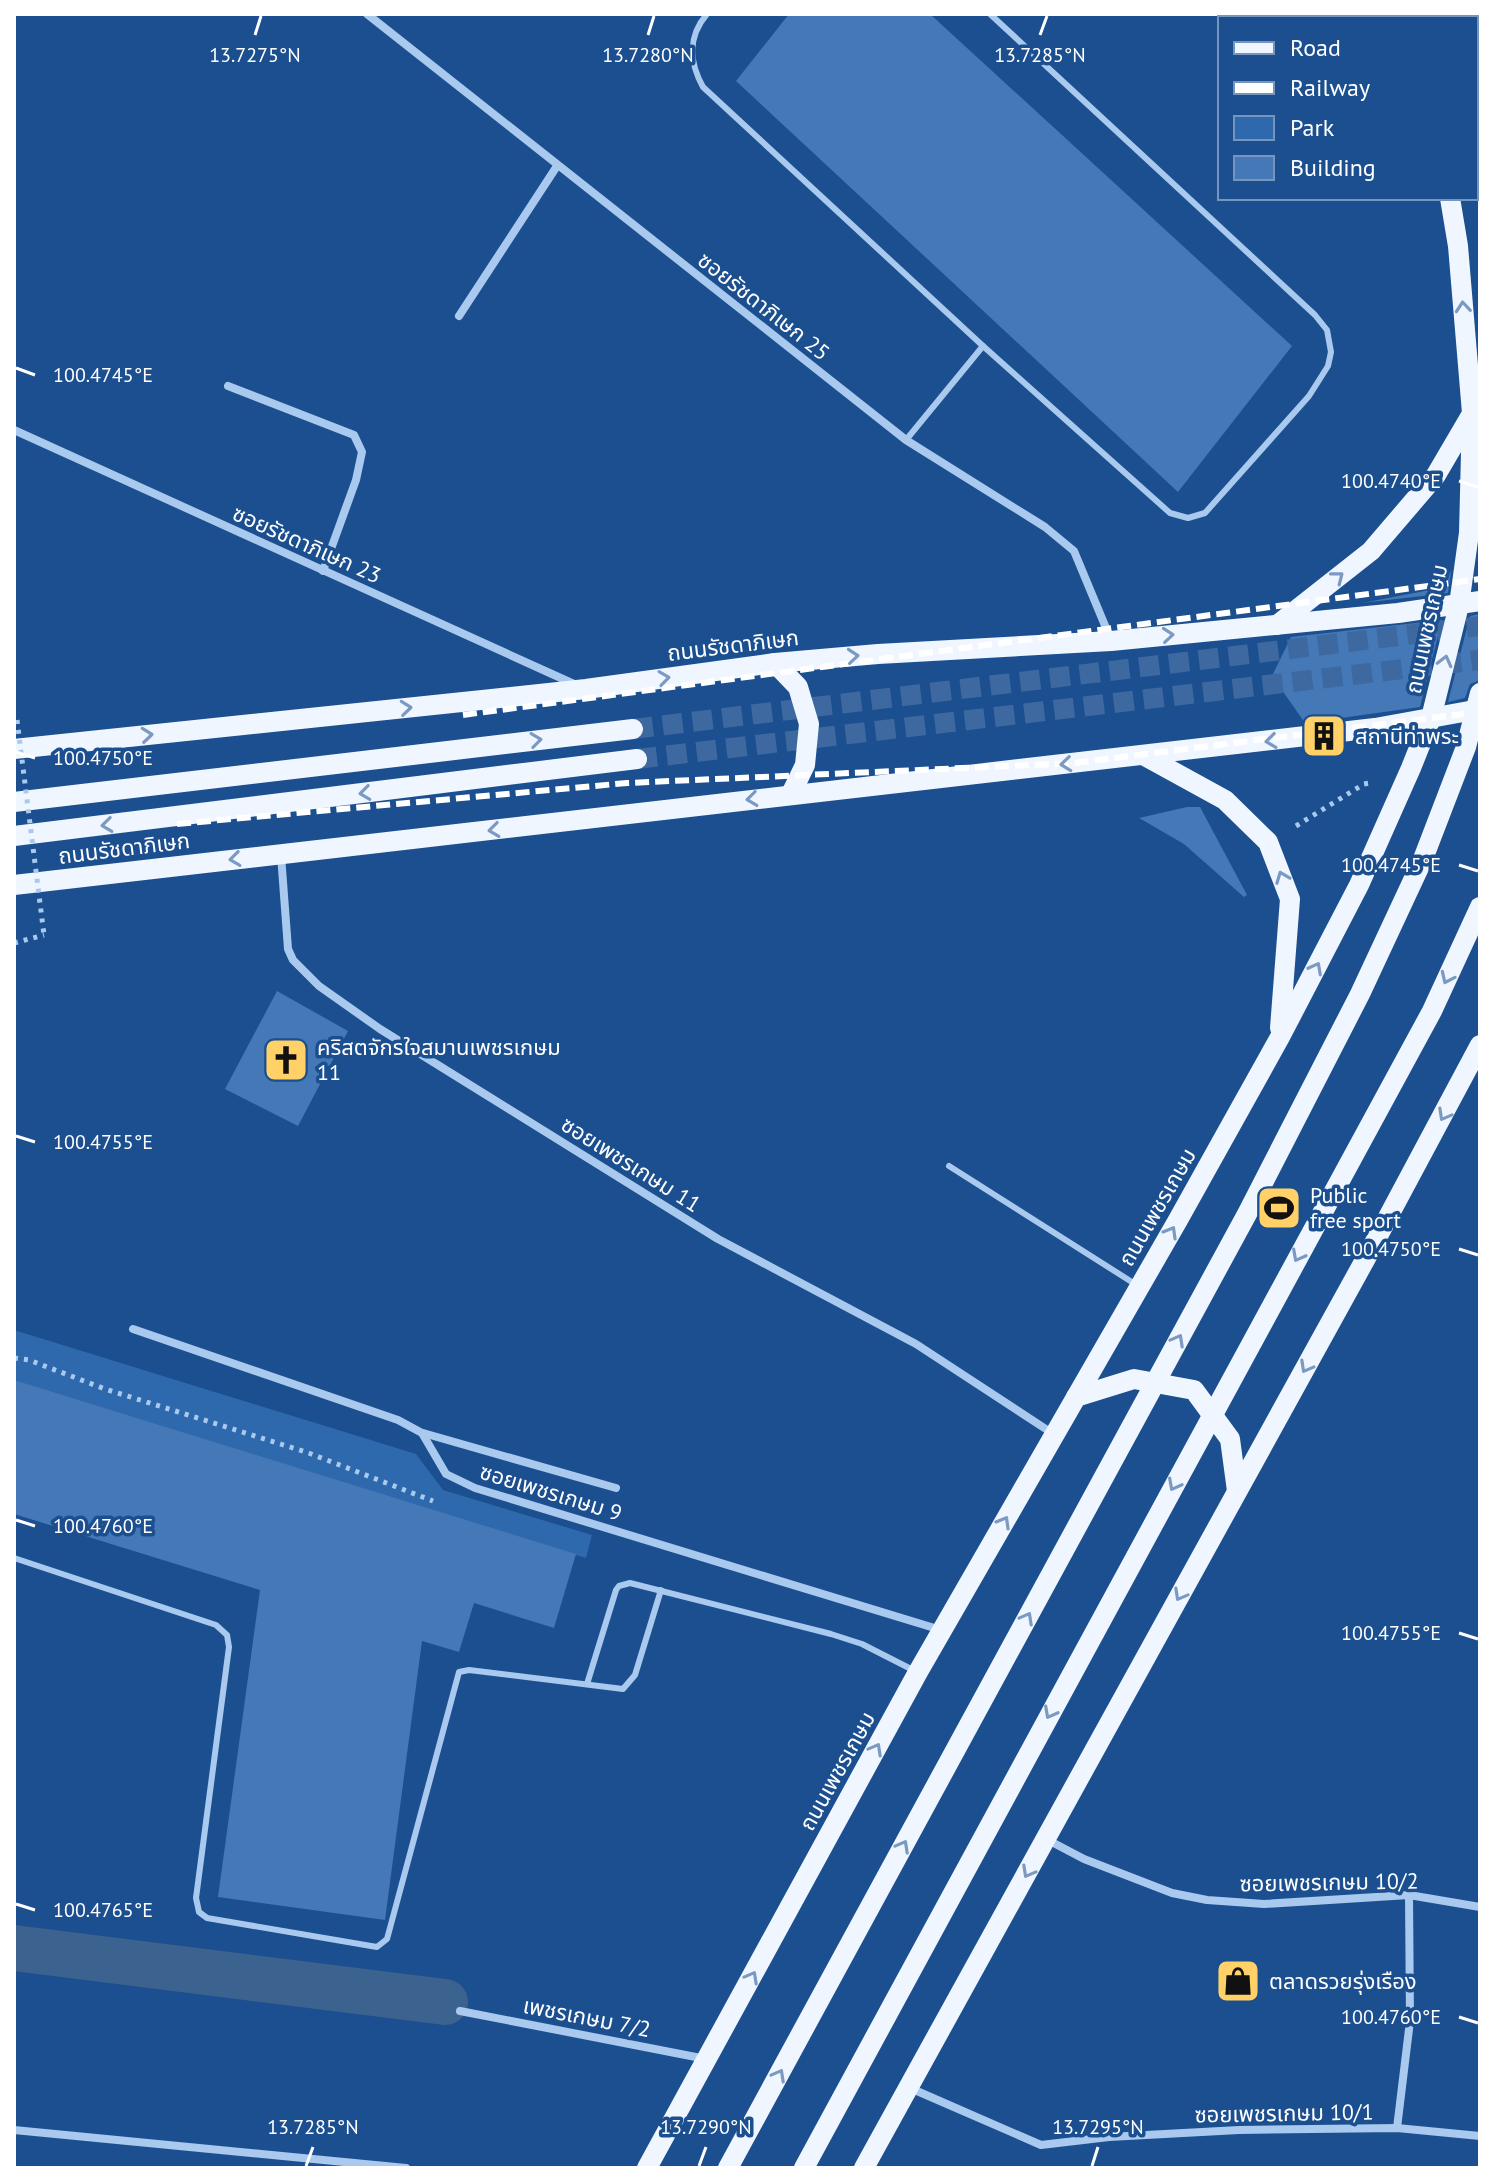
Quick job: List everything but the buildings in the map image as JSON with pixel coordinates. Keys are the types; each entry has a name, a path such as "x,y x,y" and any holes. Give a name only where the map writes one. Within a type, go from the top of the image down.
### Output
{"main road":[{"name":"ถนนเพชรเกษม","path":"647,2168 918,1672 1280,1037 1359,885 1431,718 1459,605 1469,533 1472,413 1458,246 1450,200"},
{"path":"1277,625 1371,551 1436,475 1472,413"},
{"name":"ถนนรัชดาภิเษก","path":"14,749 586,689 775,663 1111,641 1398,613 1480,601"},
{"path":"775,663 798,687 809,724 805,765 791,794"},
{"path":"728,2168 1247,1214 1353,1008 1423,859 1466,747 1480,693"},
{"name":"ถนนรัชดาภิเษก","path":"14,885 1375,728 1480,709"},
{"path":"14,802 633,729"},
{"path":"1143,755 1225,800 1268,842 1290,899 1280,1037"},
{"name":"ถนนรัชดาภิเษก","path":"14,836 637,759"},
{"path":"804,2168 1432,1011 1480,907"},
{"path":"864,2168 1480,1045"},
{"path":"1076,1397 1134,1379 1194,1390 1230,1439 1237,1491"}],"street":[{"name":"ซอยรัชดาภิเษก 25","path":"367,14 906,440 1045,527 1074,551 1111,641"},
{"path":"459,316 557,166"},
{"path":"228,386 354,435 362,452 356,480 323,571"},
{"name":"ซอยรัชดาภิเษก 23","path":"14,430 586,689"},
{"name":"ซอยเพชรเกษม 11","path":"281,854 288,949 293,960 319,986 380,1029 718,1239 916,1344 1055,1435"},
{"path":"133,1329 398,1420 422,1433 616,1488"},
{"name":"ซอยเพชรเกษม 9","path":"422,1433 446,1474 475,1488 942,1631"},
{"name":"ซอยเพชรเกษม 10/2","path":"1046,1839 1084,1859 1172,1893 1207,1900 1264,1904 1409,1895 1480,1907"},
{"path":"1397,2128 1410,2021 1409,1895"},
{"name":"เพชรเกษม 7/2","path":"460,2011 707,2059"},
{"name":"ซอยเพชรเกษม 10/1","path":"908,2087 1041,2145 1109,2137 1239,2130 1397,2128 1480,2136"},
{"path":"14,2130 406,2168"}],"lane":[{"path":"707,14 698,26 692,46 695,69 703,87 983,346 1170,513 1188,518 1205,513 1309,396 1328,366 1331,352 1327,330 1315,315 990,14"},
{"path":"906,440 983,346"},
{"path":"949,1166 1139,1287"},
{"path":"14,1558 216,1625 227,1635 229,1647 196,1898 199,1912 207,1918 381,1946 387,1939 459,1672 469,1670 621,1690 631,1682 661,1590"},
{"path":"587,1684 616,1590 630,1583 831,1634 878,1651 918,1672"}],"path":[{"path":"14,943 44,935 17,720"},
{"path":"1293,828 1364,784 1379,783"},
{"path":"14,1358 29,1360 105,1389 306,1452 446,1505"}],"green space":[{"path":"14,1330 416,1454 443,1490 592,1535 586,1558 14,1391"}],"waterway":[{"path":"14,1948 445,2002"}],"tunnel":[{"path":"633,729 1480,626"},
{"path":"637,759 1480,660"}],"railway":[{"path":"463,715 1480,579"},
{"path":"177,824 627,783 1075,763 1480,712"}],"place":[{"name":"สถานีท่าพระ","path":"1324,736"},
{"name":"คริสตจักรใจสมานเพชรเกษม 11","path":"286,1060"},
{"name":"Public free sport","path":"1279,1208"},
{"name":"ตลาดรวยรุ่งเรือง","path":"1238,1981"}]}
